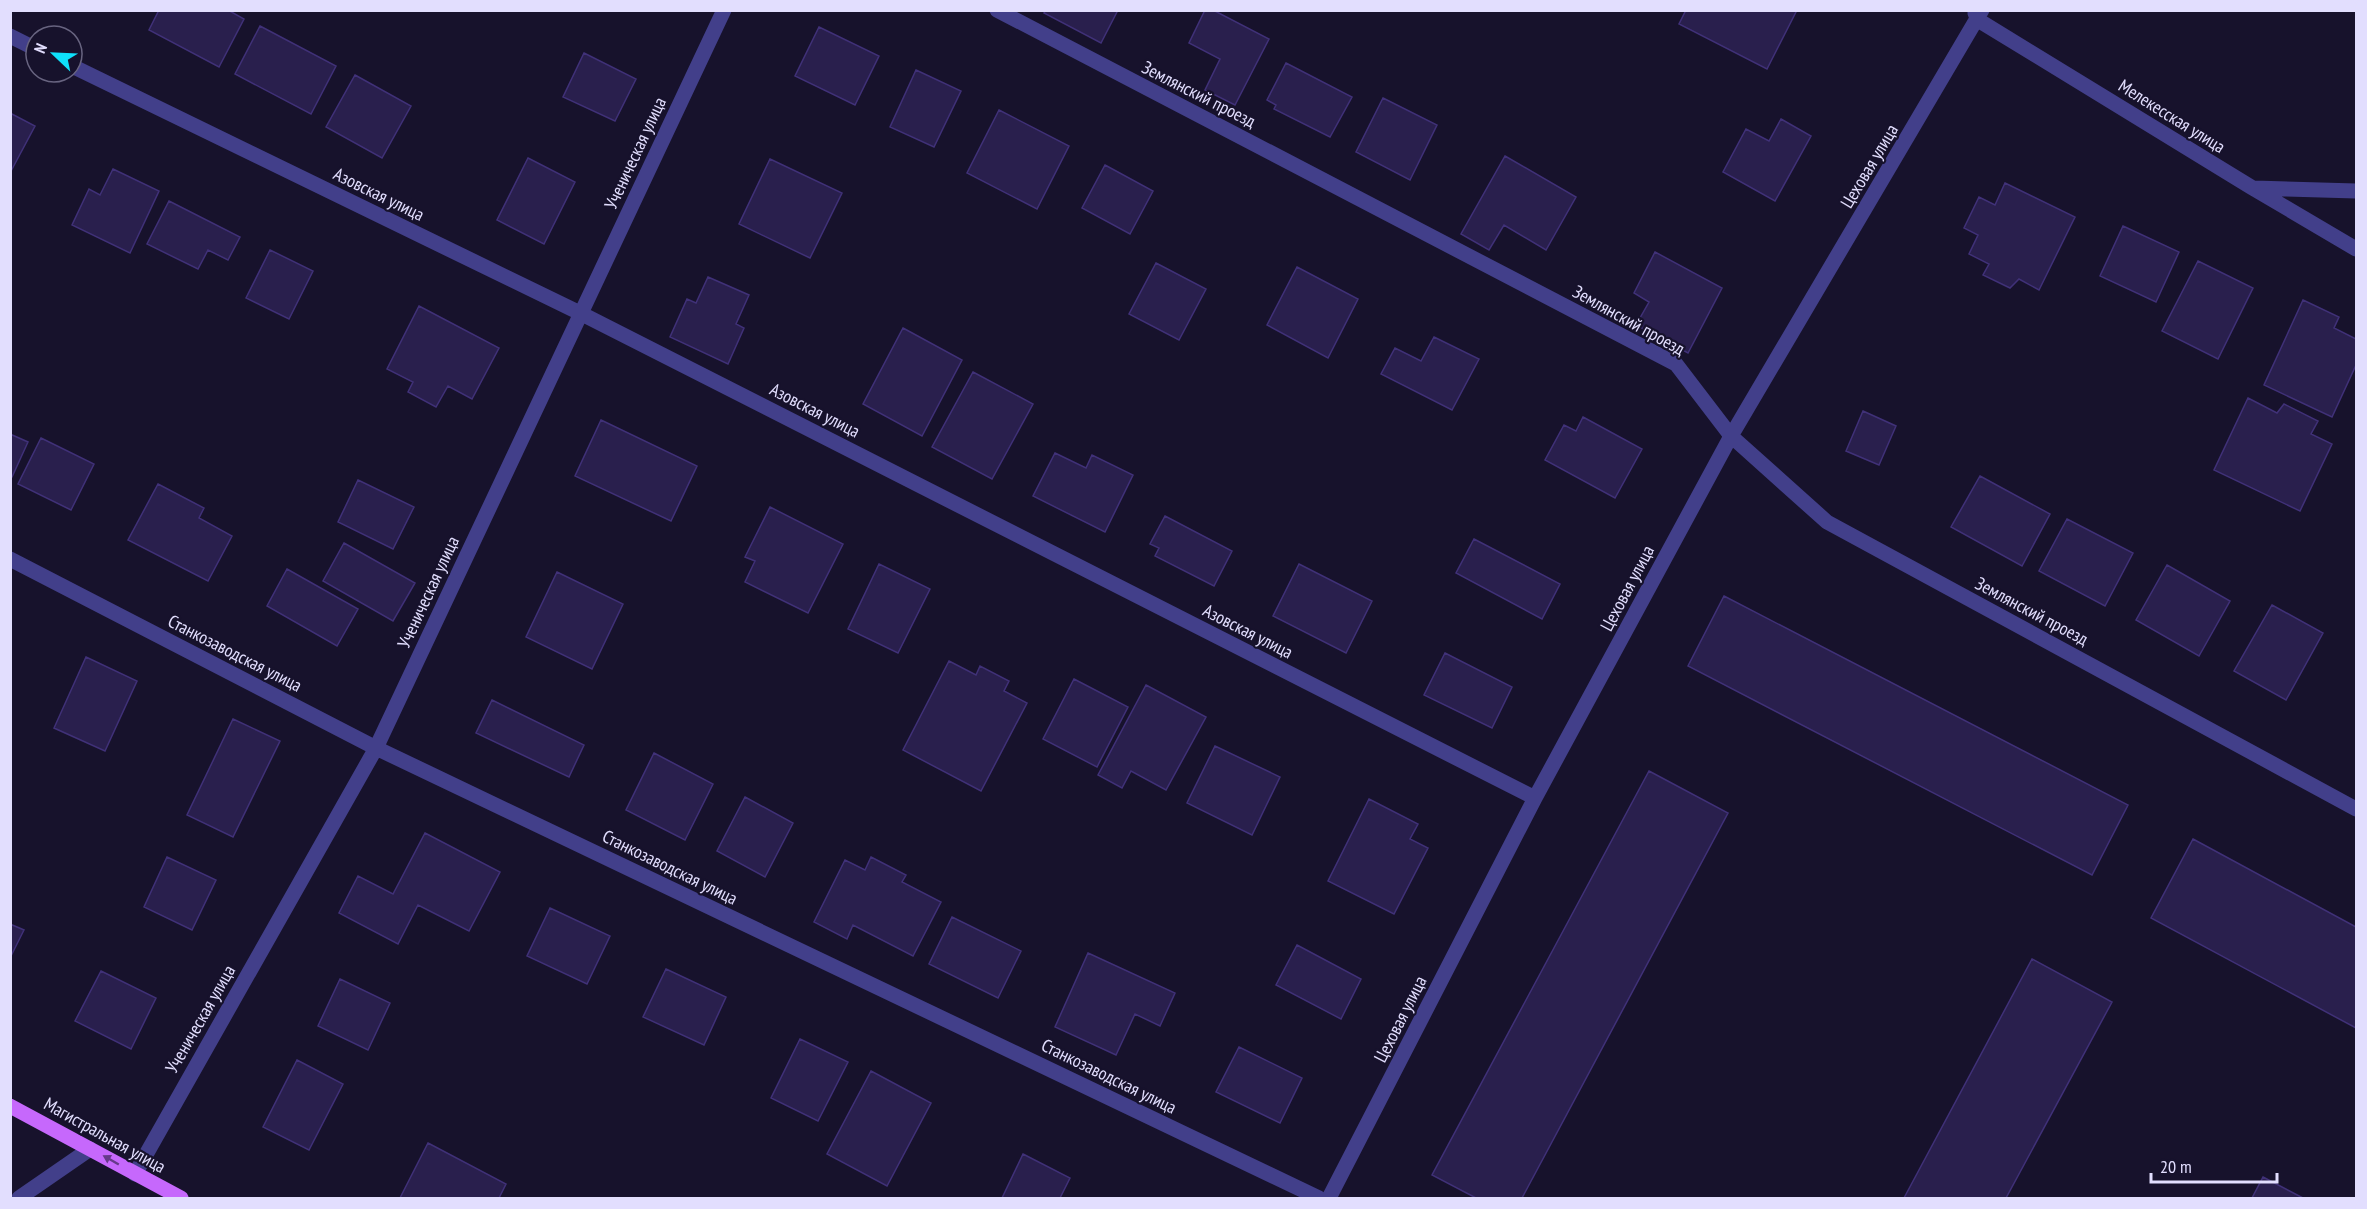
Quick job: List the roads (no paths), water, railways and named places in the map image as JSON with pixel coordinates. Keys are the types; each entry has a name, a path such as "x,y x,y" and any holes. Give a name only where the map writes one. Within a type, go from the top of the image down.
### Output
{"main road":[{"name":"Магистральная улица","path":"10,1106 181,1198"}],"street":[{"name":"Ученическая улица","path":"135,1174 376,748 724,10"},
{"name":"Землянский проезд","path":"997,10 1677,364 1731,436 1827,522 2356,809"},
{"name":"Цеховая улица","path":"1329,1198 1535,798 1731,436 1978,14"},
{"name":"Мелекесская улица","path":"1978,14 2251,188 2356,249"},
{"path":"10,36 24,43"},
{"name":"Азовская улица","path":"84,72 580,313 1535,798"},
{"path":"2251,188 2356,191"},
{"name":"Станкозаводская улица","path":"10,559 376,748 1319,1198"},
{"path":"19,1198 90,1149"}]}
